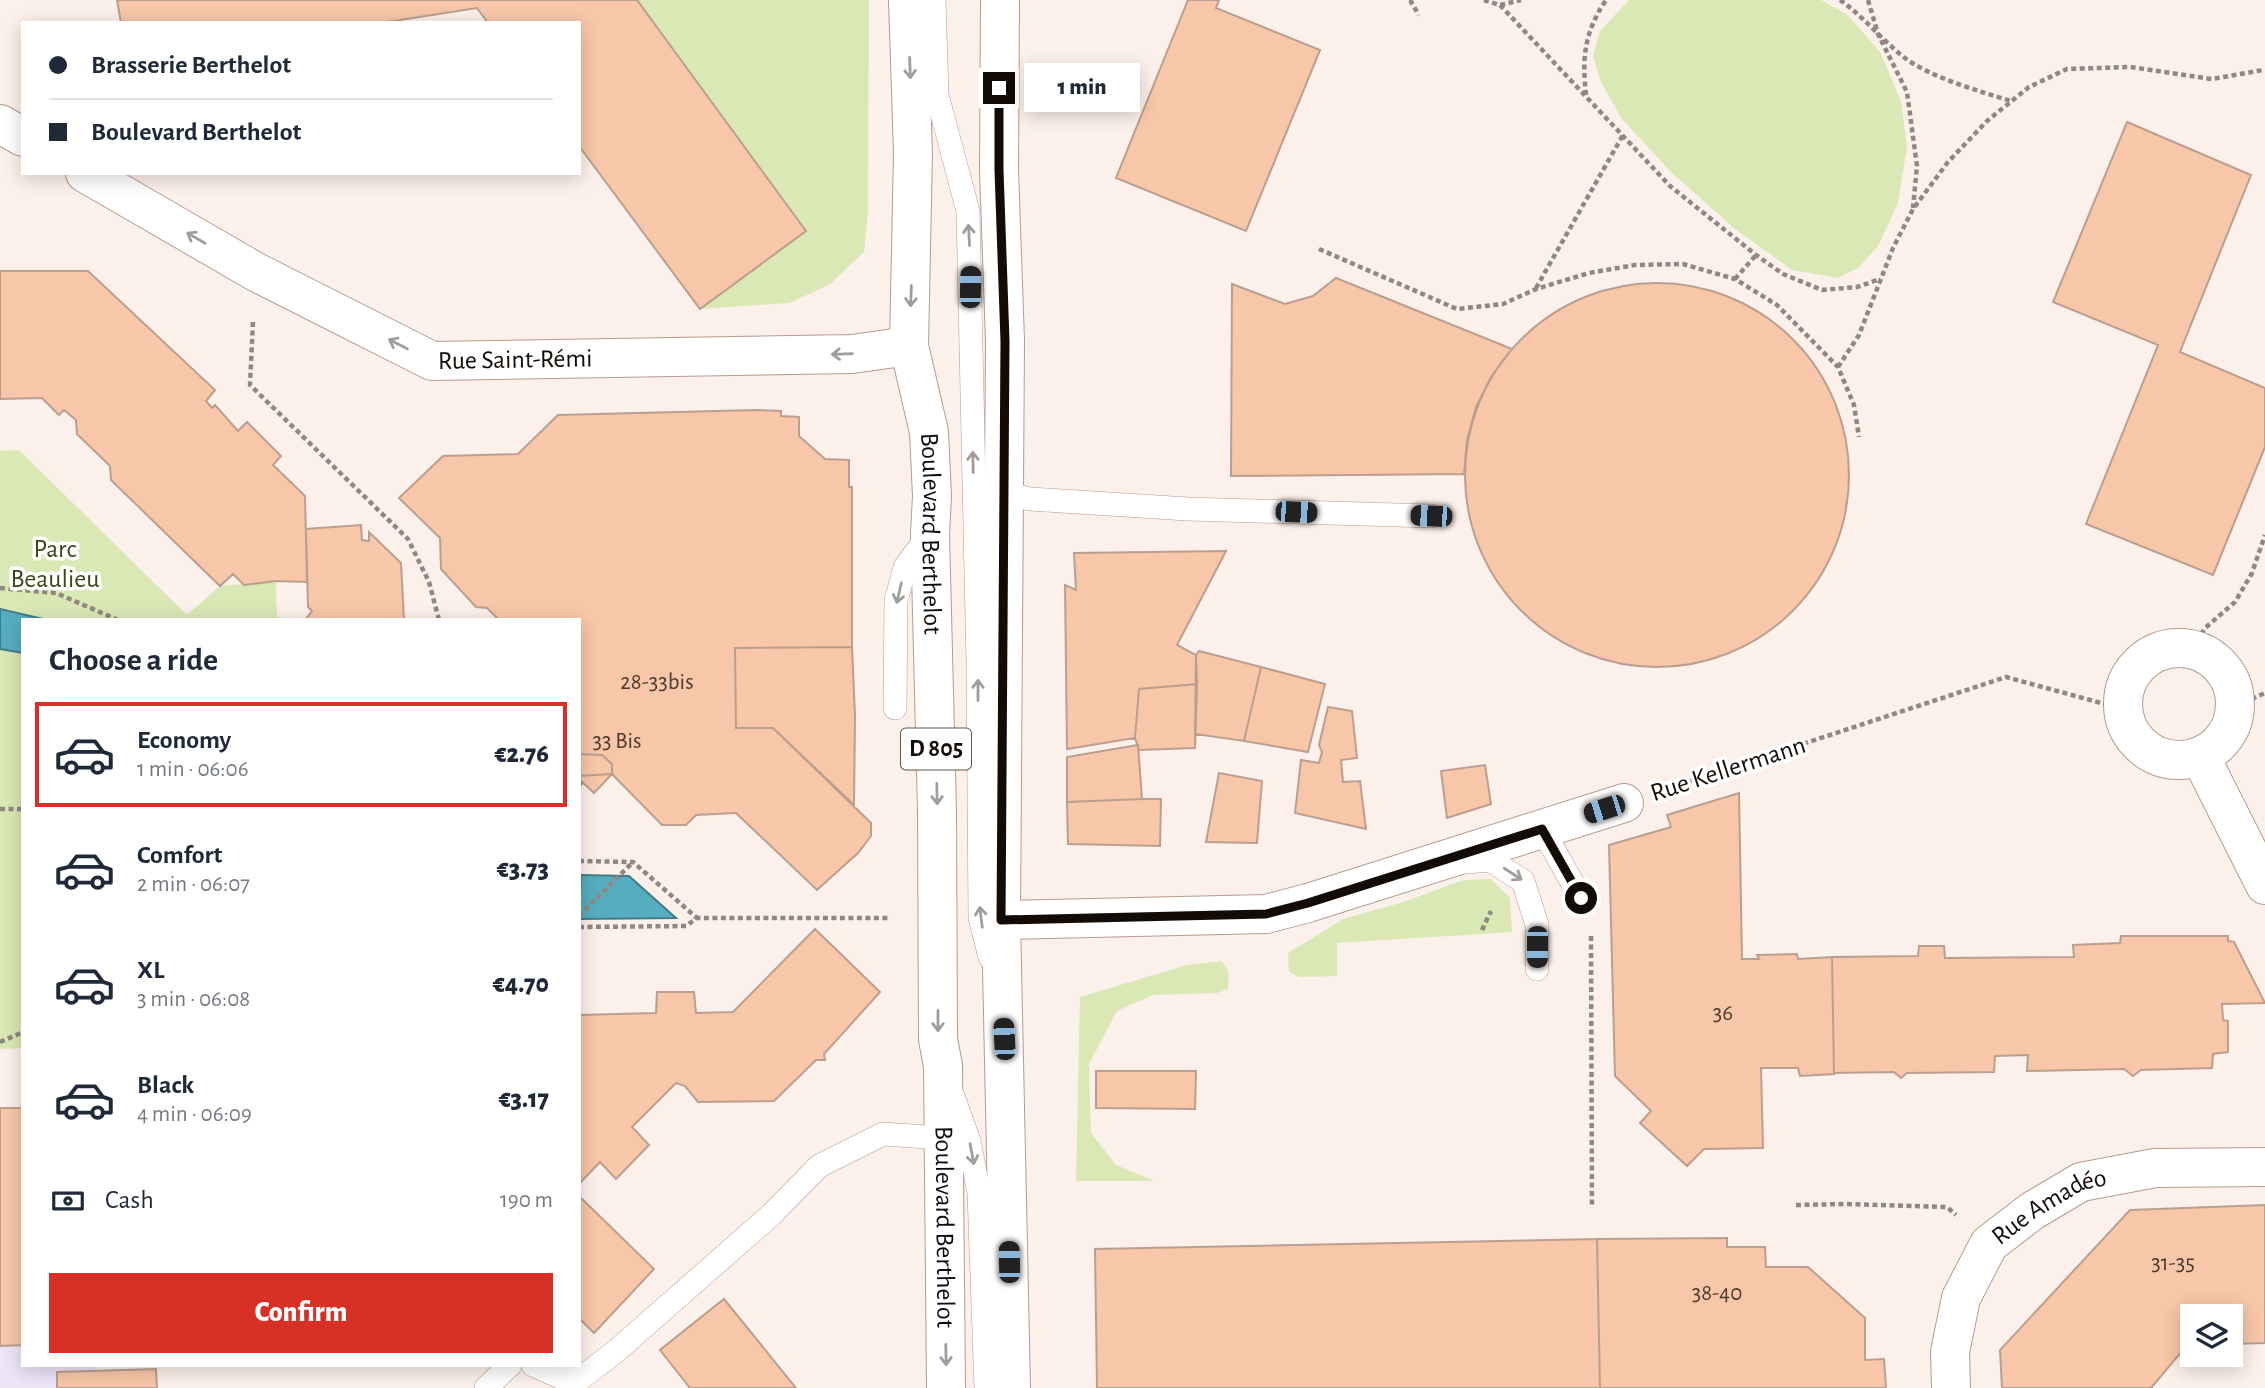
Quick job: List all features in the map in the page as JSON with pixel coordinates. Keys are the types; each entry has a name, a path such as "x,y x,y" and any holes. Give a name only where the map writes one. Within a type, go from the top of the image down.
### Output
{"main road":[{"name":"Boulevard Berthelot","path":"908,0 913,154 909,346 929,432 932,496 930,534 937,811 938,1039 943,1066 946,1388"},
{"name":"D 805","path":"1000,0 999,158 1004,317 1001,920 1011,1388"},
{"path":"0,124 21,136"},
{"name":"Rue Saint-Rémi","path":"88,175 256,272 432,361 852,354 909,346"},
{"path":"2175,647 2195,650 2217,661 2231,682 2250,699 2218,744 2200,756 2174,760 2150,752 2131,733 2123,709 2128,679 2147,657 2175,647"},
{"path":"2200,756 2265,885"},
{"name":"Rue Kellermann","path":"1001,920 1266,914 1624,803"},
{"name":"Rue Amadéo","path":"1951,1388 1950,1352 1961,1298 1989,1244 2032,1211 2081,1182 2155,1168 2265,1167"}],"lane":[{"path":"934,0 937,95 968,211 978,663 980,918 1002,1007"},
{"path":"1004,493 1030,499 1188,509 1431,516"},
{"path":"895,708 896,601 905,567 930,534"},
{"path":"1542,829 1581,898"},
{"path":"1425,866 1490,860 1523,881 1536,925 1537,969"},
{"name":"Boulevard Berthelot","path":"943,1066 969,1141 979,1193 986,1388"},
{"path":"538,1367 560,1377 581,1378 615,1352 761,1224 819,1166 883,1134 943,1138"},
{"path":"486,1388 508,1367"}],"path":[{"path":"1412,0 1419,15"},
{"path":"1483,0 1500,5 1521,0"},
{"path":"1586,96 1583,66 1585,46 1593,20 1606,0"},
{"path":"1840,0 1907,59 1964,87 2011,101"},
{"path":"1868,0 1878,34 1908,92 1917,166 1913,209"},
{"path":"1500,5 1670,186 1756,255 1783,274 1822,290 1857,287 1881,278"},
{"path":"1838,367 1859,335 1893,248 1913,209 1948,162 1987,121 2029,86 2067,69 2130,67 2212,79 2263,70"},
{"path":"1536,289 1623,135"},
{"path":"1319,249 1457,309 1503,304 1536,289 1589,273 1635,265 1683,264 1735,279 1777,305 1838,367 1854,405 1860,437"},
{"path":"1735,279 1756,255"},
{"path":"256,272 250,385 408,539 429,582 438,618"},
{"path":"2195,650 2204,629 2235,602 2252,573 2265,535"},
{"path":"0,588 56,593 113,618"},
{"name":"Rue Kellermann","path":"1624,803 2006,677 2123,709"},
{"path":"0,809 21,808"},
{"path":"581,861 633,862 696,918"},
{"path":"581,914 633,862"},
{"path":"581,927 686,926 696,918 895,918"},
{"path":"1591,932 1591,1208"},
{"path":"0,1042 21,1033"},
{"path":"1796,1205 1845,1203 1947,1207 1989,1244"}],"shaded area":[{"path":"0,1184 21,1185 21,1367 97,1367 97,1371 57,1388 0,1388"}],"green space":[{"path":"637,0 869,0 868,213 864,252 830,284 790,303 700,309 806,231"},
{"path":"1629,0 1821,0 1848,15 1880,52 1901,101 1907,147 1898,203 1878,246 1858,268 1838,278 1792,270 1735,229 1671,172 1622,119 1601,82 1593,56 1600,31"},
{"name":"Parc Beaulieu","path":"19,450 187,615 220,586 276,581 277,618 21,618 21,1048 0,1049 0,451"},
{"path":"1491,879 1510,898 1512,932 1337,943 1337,976 1299,977 1289,972 1288,953 1343,919 1400,903 1464,880"},
{"path":"1222,961 1229,973 1228,989 1217,993 1153,995 1117,1011 1089,1064 1091,1133 1116,1165 1155,1181 1076,1181 1080,997 1187,965"}],"water":[{"path":"0,609 39,618 21,618 21,653 0,649"},
{"path":"581,875 629,876 676,918 581,919"}],"building":[{"path":"117,0 637,0 806,231 700,309 581,149 581,21 487,21 477,8 394,21 121,21"},
{"path":"1188,0 1219,0 1216,8 1320,50 1246,231 1116,178"},
{"path":"2127,122 2251,175 2180,352 2265,388 2265,447 2213,575 2086,524 2158,345 2053,302"},
{"path":"0,271 88,271 215,390 206,401 212,408 215,405 238,431 247,422 281,456 273,465 305,496 307,582 276,581 244,585 233,574 220,586 111,480 110,466 77,434 76,420 64,410 59,415 42,398 0,399"},
{"path":"1336,278 1512,349 1491,377 1476,407 1467,440 1464,474 1231,476 1232,284 1285,304 1313,296"},
{"path":"1657,283 1694,287 1730,298 1764,315 1793,339 1817,368 1841,419 1849,475 1845,512 1834,548 1817,582 1793,611 1764,635 1713,659 1657,667 1620,663 1584,652 1550,635 1521,611 1497,582 1473,531 1465,475 1469,438 1480,402 1497,368 1521,339 1550,315 1601,291"},
{"path":"781,411 781,416 799,417 799,436 825,459 849,460 849,487 852,487 852,647 735,648 736,728 773,728 871,823 871,836 858,853 817,890 736,813 696,815 686,825 662,825 612,774 612,764 602,755 581,754 581,618 497,618 487,608 476,607 441,569 440,538 399,498 443,456 518,454 558,415"},
{"path":"361,525 362,540 369,541 369,532 401,563 404,618 307,618 312,611 308,607 306,529"},
{"path":"1226,551 1177,645 1196,655 1197,684 1139,689 1135,738 1067,749 1065,585 1076,590 1074,553"},
{"path":"852,647 855,716 854,805 773,728 736,728 735,648"},
{"path":"1199,651 1261,667 1244,741 1195,734 1196,655"},
{"path":"1261,667 1325,684 1308,752 1244,741"},
{"path":"1197,684 1195,748 1139,750 1135,738 1139,689"},
{"path":"1328,707 1352,711 1357,758 1341,760 1343,782 1360,781 1366,829 1295,813 1301,760 1319,763 1322,752 1319,745"},
{"path":"1138,745 1142,799 1067,802 1067,757"},
{"path":"581,754 602,755 612,764 612,774 581,776"},
{"path":"1485,765 1491,804 1447,818 1441,771"},
{"path":"1219,773 1262,781 1257,843 1206,842"},
{"path":"612,774 594,793 581,781 581,776"},
{"path":"1739,793 1742,959 1759,959 1757,955 1797,954 1798,959 1832,957 1834,1074 1800,1076 1798,1068 1761,1068 1763,1148 1704,1149 1687,1166 1640,1123 1651,1111 1615,1076 1609,845 1671,827 1667,815"},
{"path":"1161,799 1160,846 1068,844 1067,802"},
{"path":"815,929 880,992 824,1054 825,1060 816,1060 774,1101 698,1102 685,1086 676,1083 632,1127 649,1145 616,1179 600,1162 581,1182 581,1015 656,1013 657,992 694,992 696,1013 733,1012"},
{"path":"2121,936 2228,936 2228,941 2234,942 2265,1003 2222,1004 2223,1020 2228,1021 2228,1052 2213,1054 2212,1068 2141,1070 2133,1076 2124,1069 2027,1071 2028,1055 1995,1056 1994,1072 1907,1073 1901,1078 1894,1072 1834,1073 1832,957 1918,956 1919,946 1944,946 1945,958 2074,957 2073,945 2120,943"},
{"path":"1096,1071 1196,1071 1195,1109 1096,1108"},
{"path":"0,1108 21,1108 21,1345 0,1346"},
{"path":"581,1198 654,1269 594,1333 581,1320"},
{"path":"2265,1205 2265,1343 2243,1344 2243,1304 2180,1304 2180,1353 2151,1388 2002,1388 2000,1350 2130,1210"},
{"path":"1727,1238 1727,1247 1765,1247 1766,1267 1808,1267 1865,1318 1865,1360 1884,1359 1886,1388 1600,1388 1597,1239"},
{"path":"1597,1239 1600,1388 1097,1388 1095,1249"},
{"path":"724,1299 796,1388 690,1388 660,1350"},
{"path":"156,1369 157,1388 57,1388 57,1372"}],"route":[{"path":"999,88 1005,341 1001,920 1266,914 1542,829 1581,898"}]}
